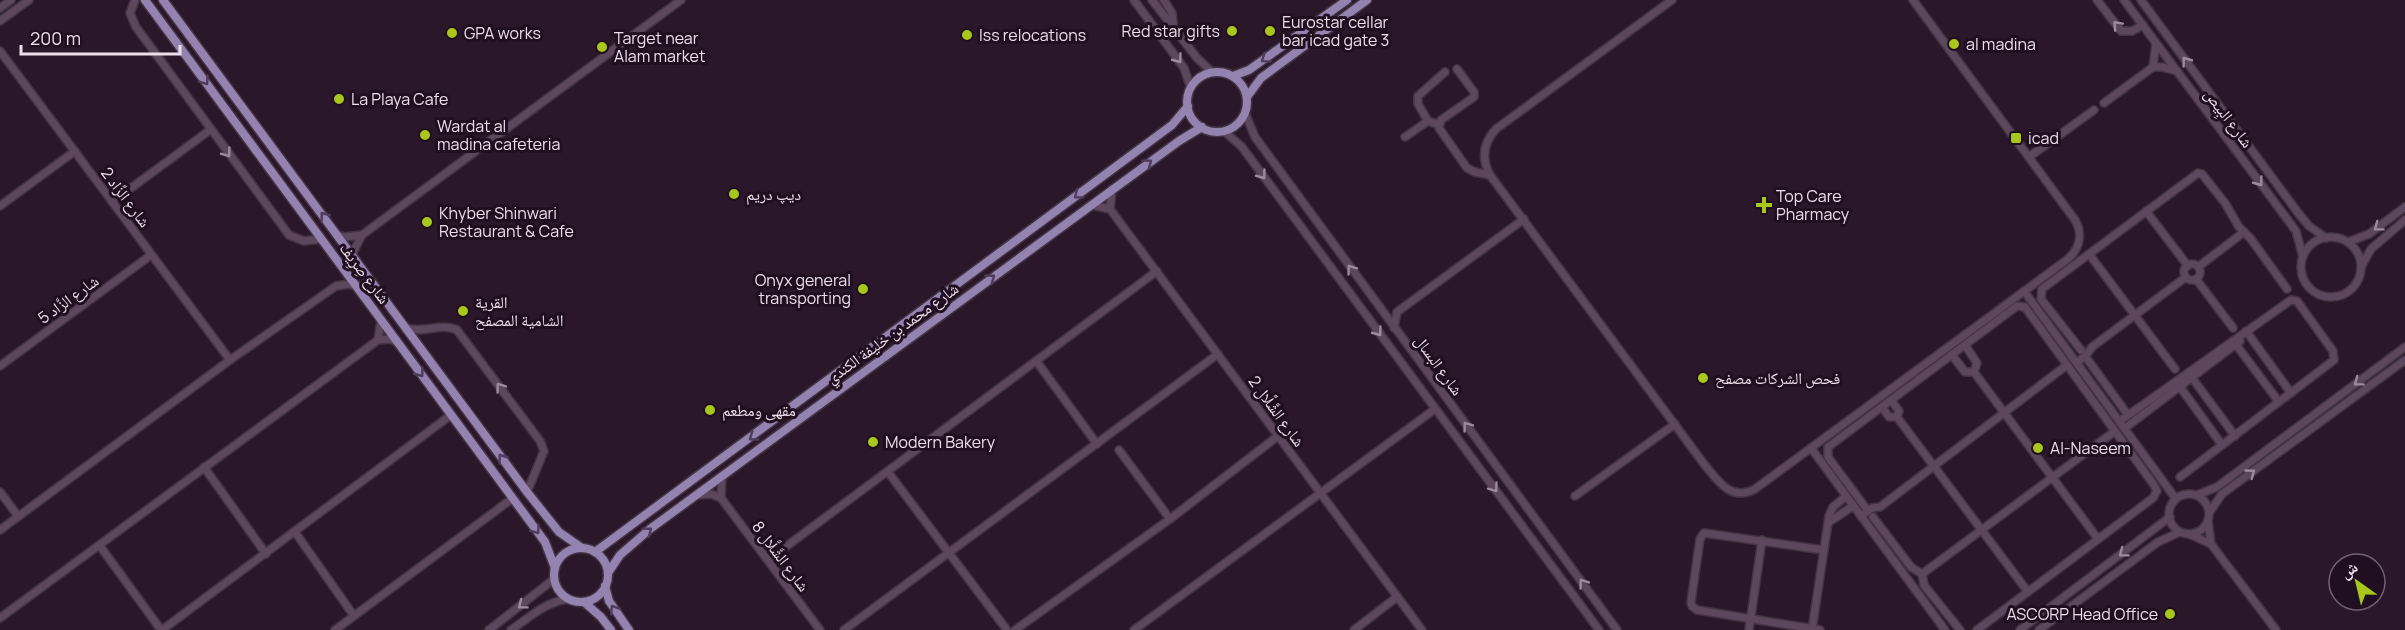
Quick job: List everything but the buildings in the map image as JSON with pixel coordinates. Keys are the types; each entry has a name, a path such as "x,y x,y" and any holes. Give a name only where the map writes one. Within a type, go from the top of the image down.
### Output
{"main road":[{"name":"شارع صِرِيف","path":"145,0 545,542 555,568"},
{"name":"شارع صِرِيف","path":"163,0 527,492 559,532 582,548"},
{"path":"1247,97 1233,76 1212,72 1204,75 1191,88 1188,106 1190,114 1202,128 1224,131 1240,121 1245,113 1247,97 1262,78 1367,0"},
{"path":"1233,76 1254,67 1342,2"},
{"name":"شارع محمد بن خليفة الكندي","path":"594,552 1172,125 1188,106"},
{"name":"شارع محمد بن خليفة الكندي","path":"608,573 615,561 633,543 722,476 1112,189 1184,137 1202,128"},
{"path":"584,602 600,594 605,586 608,573 601,558 594,552 582,548 565,554 555,568 556,587 568,599 584,602 601,617 611,630"},
{"path":"605,586 609,601 629,630"}],"street":[{"path":"0,8 11,0"},
{"path":"0,21 29,0"},
{"path":"135,0 130,13 136,27 289,235 304,241 321,239"},
{"path":"352,254 362,235 681,0"},
{"path":"1134,0 1184,68 1191,88"},
{"path":"1152,0 1197,58 1212,72"},
{"path":"1164,0 1172,13 1174,30"},
{"path":"1475,172 1484,161 1487,140 1496,129 1672,0"},
{"path":"1484,161 1490,175 1722,486 1735,493 1746,493 1755,489 2024,291 2072,255 2078,246 2080,235 2075,220 1913,0"},
{"path":"2097,0 2121,31 2132,32 2143,25"},
{"name":"شارع البِيص","path":"2124,0 2296,231 2303,256"},
{"name":"شارع البِيص","path":"2141,0 2299,214 2309,226 2326,238"},
{"path":"2153,67 2156,43"},
{"name":"شارع الزَّاد 2","path":"0,51 230,360"},
{"path":"2104,103 2153,67 2162,67 2177,72"},
{"path":"1457,69 1474,92 1474,97 1443,119 1439,124 1440,130 1465,166 1475,172 1490,175"},
{"path":"1439,124 1428,121 1418,104 1418,96 1445,72"},
{"path":"2029,157 2094,110"},
{"name":"شارع البسال","path":"1245,113 1255,137 1617,630"},
{"path":"1406,137 1428,121"},
{"path":"112,201 210,130"},
{"name":"شارع البسال","path":"1224,131 1242,147 1599,630"},
{"path":"0,206 75,151"},
{"path":"2128,415 2041,299 2042,290 2196,173 2201,173 2287,289"},
{"path":"1090,206 1098,205 1110,209 1112,189"},
{"path":"2348,242 2369,234 2405,207"},
{"name":"شارع الشَّلَّال 2","path":"1110,209 1422,630"},
{"path":"2146,211 2188,266"},
{"path":"1394,328 1397,312 1524,219"},
{"path":"2361,267 2360,257 2348,242 2334,237 2326,238 2312,244 2303,256 2302,276 2313,291 2330,298 2349,292 2355,285 2361,267 2371,249 2405,220"},
{"path":"2198,267 2244,232"},
{"path":"338,235 345,237 362,235"},
{"path":"2089,254 2175,369"},
{"name":"شارع الزَّاد 5","path":"0,366 151,255"},
{"path":"0,530 230,360 336,286 342,275 340,265"},
{"path":"2188,266 2198,267"},
{"path":"2188,266 2185,270 2186,276 2189,279 2196,279"},
{"path":"2196,279 2200,274 2198,267"},
{"path":"768,560 1157,271"},
{"path":"2074,359 2186,276"},
{"path":"2196,279 2233,328"},
{"path":"336,286 350,284 356,286"},
{"path":"2024,291 2176,499"},
{"path":"2125,428 2178,384 2247,332 2291,300 2296,301 2335,354 2332,363 2180,477"},
{"path":"1922,573 1911,567 1828,457 1826,451 1829,446 2021,305 2026,308 2156,487 2156,493 2153,498 1977,630"},
{"path":"1381,309 1397,312"},
{"path":"378,340 381,320"},
{"path":"407,328 418,331 454,328 486,367 540,441 544,451 527,492"},
{"path":"2247,332 2291,393"},
{"path":"0,618 378,340 391,339 397,342"},
{"path":"2234,342 2279,402"},
{"path":"1965,345 1977,363 1974,372"},
{"path":"2276,630 2211,544 2180,532 2172,524 2170,518 2172,504 2186,494 2197,495 2217,487 2405,347"},
{"path":"844,630 1218,354"},
{"path":"1952,355 1965,372 1974,372"},
{"path":"2189,534 2201,530 2222,494 2405,360"},
{"path":"1037,362 1097,444"},
{"path":"1863,519 2067,365"},
{"path":"1974,372 2098,539"},
{"path":"2190,375 2235,436"},
{"path":"2120,421 2178,384"},
{"path":"2178,384 2223,445"},
{"path":"1891,400 1899,411 1897,417"},
{"path":"1882,407 1889,417 1897,417"},
{"path":"1134,630 1319,492 1436,409"},
{"path":"100,546 161,630 451,415"},
{"path":"1897,417 2028,592"},
{"path":"1575,496 1675,424"},
{"path":"1922,573 2115,431"},
{"path":"1015,630 1170,519 1278,436"},
{"path":"1811,448 1945,630"},
{"path":"1119,450 1170,519"},
{"path":"204,468 266,554"},
{"path":"888,472 1007,630"},
{"path":"696,496 711,494 721,498 722,476"},
{"path":"0,492 18,516"},
{"path":"2197,495 2205,502 2209,517 2211,544"},
{"path":"1824,550 1708,532 1703,534 1700,539 1692,606 1697,610 1815,630 1831,509 1846,496"},
{"path":"335,630 513,498"},
{"name":"شارع الشَّلَّال 8","path":"721,498 820,630"},
{"path":"1829,522 1853,506"},
{"path":"2020,630 2170,518"},
{"path":"295,532 354,616"},
{"path":"2039,630 2158,542 2180,532"},
{"path":"1749,630 1762,540"},
{"path":"1922,573 1924,585 1959,630"},
{"path":"489,630 554,579"},
{"path":"1354,630 1398,597"},
{"path":"511,630 543,607 555,601 568,599"}],"place":[{"name":"Red star gifts","path":"1232,31"},
{"name":"Eurostar cellar bar icad gate 3","path":"1270,31"},
{"name":"GPA works","path":"452,33"},
{"name":"Iss relocations","path":"967,35"},
{"name":"al madina","path":"1954,44"},
{"name":"Target near Alam market","path":"602,47"},
{"name":"La Playa Cafe","path":"339,99"},
{"name":"Wardat al madina cafeteria","path":"425,135"},
{"name":"icad","path":"2016,138"},
{"name":"دیپ دریم","path":"734,194"},
{"name":"Top Care Pharmacy","path":"1764,205"},
{"name":"Khyber Shinwari Restaurant & Cafe","path":"427,222"},
{"name":"Onyx general transporting","path":"863,289"},
{"name":"القرية الشامية المصفح","path":"463,311"},
{"name":"فحص الشركات مصفح","path":"1703,378"},
{"name":"مقهى ومطعم","path":"710,410"},
{"name":"Modern Bakery","path":"873,442"},
{"name":"Al-Naseem","path":"2038,448"},
{"name":"ASCORP Head Office","path":"2170,614"}]}
